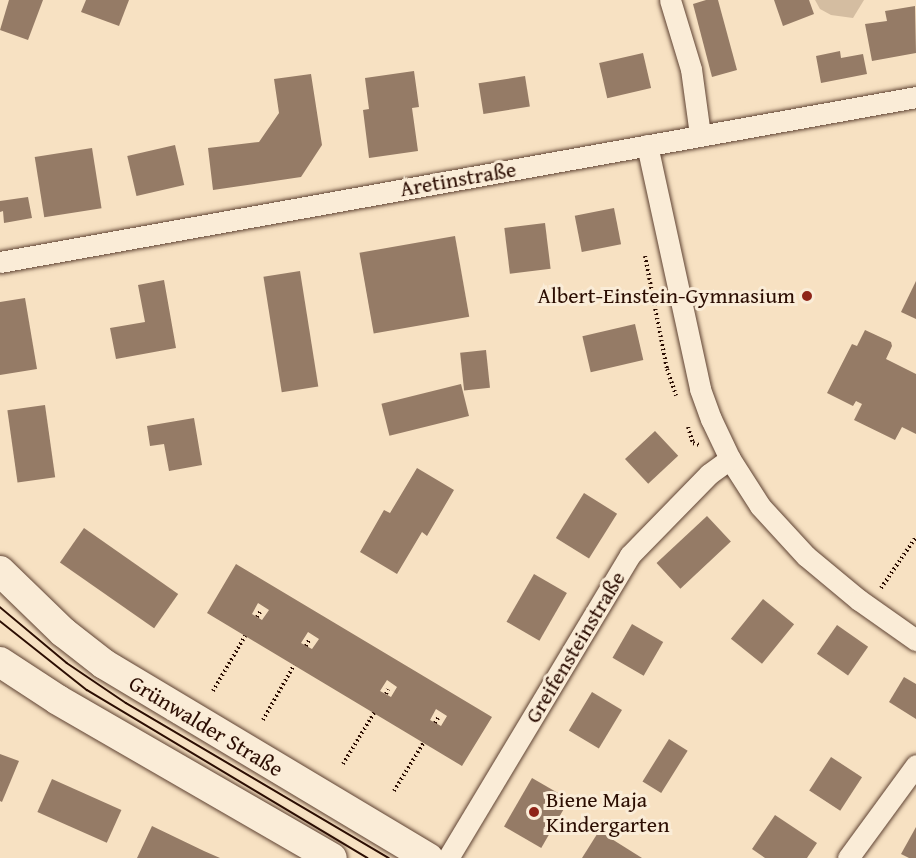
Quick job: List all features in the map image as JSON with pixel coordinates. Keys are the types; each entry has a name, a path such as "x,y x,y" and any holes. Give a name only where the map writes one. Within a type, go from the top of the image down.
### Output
{"main road":[{"name":"Grünwalder Straße","path":"0,571 63,632 104,664 428,858"},
{"path":"0,662 58,700 332,858"}],"street":[{"path":"670,0 691,69 700,135"},
{"name":"Aretinstraße","path":"0,262 916,97"},
{"path":"647,145 700,389 730,459 759,506 798,548 868,606 916,640"},
{"name":"Greifensteinstraße","path":"448,858 630,555 709,474 730,459"},
{"path":"848,858 916,765"}],"path":[{"path":"868,606 916,537"},
{"path":"257,617 260,612"},
{"path":"213,692 245,636"},
{"path":"306,646 309,640"},
{"path":"262,720 294,665"},
{"path":"386,694 388,689"},
{"path":"343,764 374,713"},
{"path":"435,723 438,718"},
{"path":"393,791 424,742"}],"shaded area":[{"path":"815,0 864,0 853,18 831,15 820,9"}],"building":[{"path":"9,0 43,0 28,40 0,30"},
{"path":"86,0 129,0 119,26 81,12"},
{"path":"706,0 718,0 737,70 712,77 693,4"},
{"path":"774,0 809,0 814,14 783,26"},
{"path":"915,6 916,53 872,61 865,24 887,21 885,11"},
{"path":"840,51 841,58 863,54 867,74 821,83 816,56"},
{"path":"643,53 651,88 607,98 599,63"},
{"path":"414,71 419,107 412,108 418,151 369,158 363,110 369,109 365,78"},
{"path":"311,74 322,145 301,177 213,190 208,148 259,142 279,113 274,79"},
{"path":"525,76 530,107 483,114 479,83"},
{"path":"175,145 184,185 136,196 127,156"},
{"path":"92,148 102,208 44,217 35,157"},
{"path":"28,197 32,218 4,223 3,211 0,212 0,201"},
{"path":"614,208 621,244 582,252 575,216"},
{"path":"545,223 551,269 510,274 504,228"},
{"path":"455,236 469,317 374,334 359,253"},
{"path":"300,271 318,387 282,392 263,277"},
{"path":"164,280 176,348 116,359 110,328 145,322 138,285"},
{"path":"916,281 916,319 901,312"},
{"path":"25,298 37,369 0,375 0,302"},
{"path":"635,324 643,360 591,372 582,336"},
{"path":"865,330 891,342 892,346 886,359 916,374 916,434 902,427 895,440 854,420 862,404 856,401 853,406 827,393 852,344 857,346"},
{"path":"486,350 490,388 464,391 460,353"},
{"path":"461,384 469,416 389,436 381,404"},
{"path":"45,405 55,477 18,483 7,410"},
{"path":"194,418 202,465 169,471 164,444 150,446 147,426"},
{"path":"655,431 678,456 648,484 625,459"},
{"path":"417,468 454,490 427,536 422,532 397,574 360,552 384,510 390,513"},
{"path":"584,493 617,514 589,559 556,538"},
{"path":"707,516 731,542 680,589 657,563"},
{"path":"84,528 178,594 154,628 60,562"},
{"path":"236,564 492,717 462,766 207,613","holes":["258,603 269,610 262,620 252,614","308,632 319,639 312,649 301,643","387,680 397,687 391,697 380,691","436,709 447,716 441,726 430,720"]},
{"path":"534,574 567,593 539,641 506,622"},
{"path":"763,599 794,624 762,664 731,639"},
{"path":"632,624 663,642 644,676 612,658"},
{"path":"837,625 868,647 848,675 817,654"},
{"path":"904,677 916,684 916,719 889,702"},
{"path":"592,692 622,710 599,749 569,731"},
{"path":"669,739 688,751 661,793 643,781"},
{"path":"0,754 19,761 2,802 0,801"},
{"path":"831,757 862,777 840,811 809,791"},
{"path":"532,778 569,800 541,848 504,826"},
{"path":"52,779 121,810 107,843 37,812"},
{"path":"775,815 817,843 807,858 765,858 752,849"},
{"path":"152,826 204,851 220,858 137,858"},
{"path":"916,827 916,858 909,858 901,854"},
{"path":"599,831 642,858 582,858"}],"tram line":[{"path":"0,607 67,663 126,703 389,858"},
{"path":"0,621 87,690 368,858"}],"place":[{"name":"Albert-Einstein-Gymnasium","path":"807,296"},
{"name":"Biene Maja Kindergarten","path":"534,812"}]}
